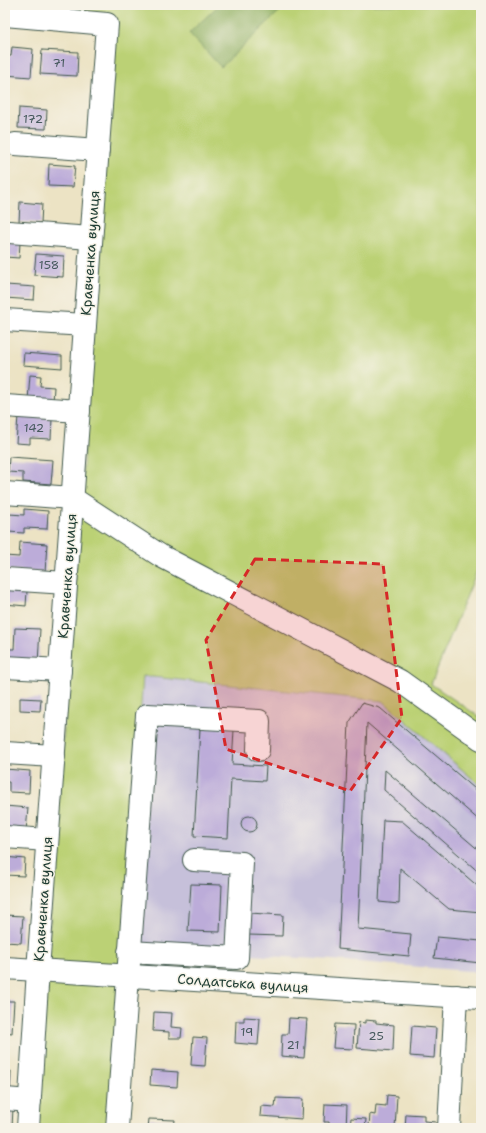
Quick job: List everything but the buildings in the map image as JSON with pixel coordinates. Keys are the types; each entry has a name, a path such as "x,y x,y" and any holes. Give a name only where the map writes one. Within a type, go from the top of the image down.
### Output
{"street":[{"name":"Кравченка вулиця","path":"5,15 107,24 38,970 28,1128"},
{"path":"15,144 98,150"},
{"path":"9,232 91,238"},
{"path":"5,320 85,325"},
{"path":"5,406 79,411"},
{"path":"5,493 72,498 161,556 400,681 481,739"},
{"path":"5,579 66,583"},
{"path":"5,667 60,670"},
{"path":"117,1128 147,715 259,722 258,750"},
{"path":"5,753 54,756"},
{"path":"5,837 48,840"},
{"path":"129,952 237,958 242,862 194,860"},
{"name":"Солдатська вулиця","path":"5,968 481,998"},
{"path":"449,1128 456,996"},
{"path":"5,1099 30,1101"}],"highlighted area":[{"path":"255,559 383,564 402,718 350,791 226,749 206,640"}],"shaded area":[{"path":"143,676 383,701 481,786 481,972 333,960 124,947"}],"green space":[{"path":"5,5 481,5 481,561 431,684 481,718 481,786 383,701 143,676 111,1128 35,1128 115,24"},
{"path":"219,5 286,5 221,67 189,33"}]}
